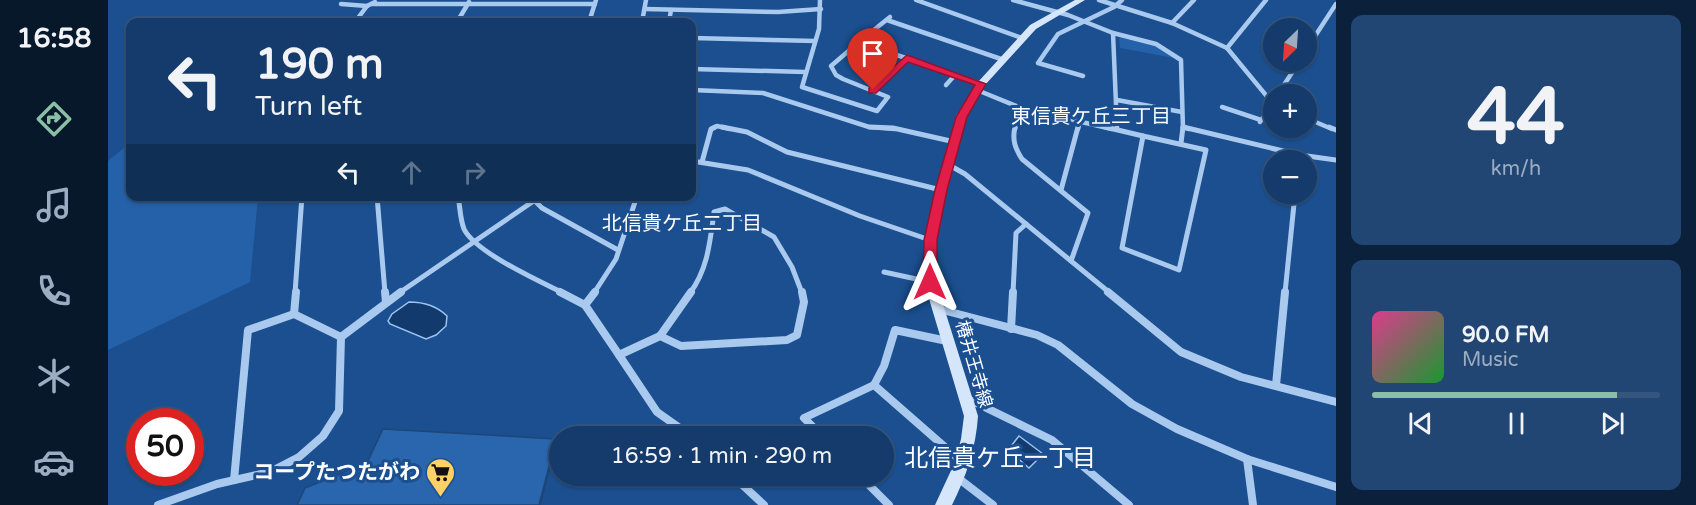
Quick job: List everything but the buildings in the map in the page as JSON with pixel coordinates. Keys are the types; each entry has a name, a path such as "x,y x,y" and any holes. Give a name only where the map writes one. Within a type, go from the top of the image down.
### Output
{"main road":[{"name":"椿井王寺線","path":"943,505 958,478 970,436 971,416 930,282 930,240 941,190 961,117 979,87 1022,38 1043,20 1081,0"}],"street":[{"path":"358,18 369,5 378,0"},
{"path":"643,18 646,0"},
{"path":"820,0 821,9 815,41 801,87 877,111 888,97 836,75 831,66 889,18 1001,60"},
{"path":"916,0 1022,38"},
{"path":"1012,0 1060,12 1113,33 1156,44 1174,53 1181,60 1183,127 1181,143"},
{"path":"1099,0 1173,22 1227,48 1263,91"},
{"path":"1083,76 1038,63 1058,34 1117,5 1122,0"},
{"path":"1173,22 1194,0"},
{"path":"1227,48 1266,0"},
{"path":"460,18 470,2"},
{"path":"341,4 595,2 590,18"},
{"path":"1317,33 1336,4"},
{"path":"645,9 778,12 821,9"},
{"path":"670,18 671,10"},
{"path":"1113,33 1118,128"},
{"path":"696,38 815,41"},
{"path":"860,42 955,75 1021,108 1118,128 1181,143 1206,150 1179,270 1122,248 1143,134"},
{"path":"873,90 907,58"},
{"path":"696,69 805,72"},
{"path":"946,85 955,75"},
{"path":"696,90 763,93 869,127 893,128 955,142"},
{"path":"1117,100 1182,112"},
{"path":"1222,107 1260,122 1263,118"},
{"path":"1021,108 1012,139 1014,149 1024,162 1080,203 1088,213 1071,261"},
{"path":"1061,190 1080,120"},
{"path":"1317,122 1336,130"},
{"path":"702,162 711,129 717,126 756,135 787,152 941,190"},
{"path":"1183,127 1270,150"},
{"path":"1317,159 1336,160"},
{"path":"696,161 748,170 860,216 930,240"},
{"path":"949,165 965,174 1181,352 1241,377 1336,402"},
{"path":"294,314 302,201"},
{"path":"377,201 386,302"},
{"path":"459,201 464,228 474,242 518,270 585,305 657,412 677,426"},
{"path":"341,337 386,302 531,201"},
{"path":"537,201 542,208 618,250"},
{"path":"585,305 604,281 635,201"},
{"path":"1276,385 1294,204"},
{"path":"619,355 660,336 701,278 708,253 714,212 725,209 774,237 800,283 804,302 797,335 787,340 681,346 660,336"},
{"path":"1011,329 1016,233 1026,224"},
{"path":"884,272 930,282"},
{"path":"939,309 1037,335 1058,345 1132,404 1177,429 1247,459 1336,487"},
{"path":"234,480 249,330 294,314 341,337"},
{"path":"812,426 804,418 874,386 884,366 895,330 950,342"},
{"path":"158,505 217,484 270,472 299,457 323,436 339,411 341,337"},
{"path":"874,386 963,462"},
{"path":"967,398 1052,440 1129,505"},
{"path":"1247,459 1253,505"},
{"path":"958,478 993,505"},
{"path":"744,486 764,505"},
{"path":"870,486 889,505"}],"shaded area":[{"path":"1119,38 1154,45 1174,58 1120,48"},
{"path":"126,146 126,201 258,201 250,282 108,350 108,161"},
{"path":"409,302 425,304 439,310 447,316 446,326 436,335 426,339 390,324 388,321 392,314"},
{"path":"1019,436 1043,454 1029,468 1008,450"}],"place":[{"name":"コープたつたがわ","path":"441,498"}],"district":[{"name":"東信貴ケ丘三丁目","path":"1091,116"},
{"name":"北信貴ケ丘二丁目","path":"682,223"},
{"name":"北信貴ケ丘一丁目","path":"1000,458"}],"route":[{"path":"873,90 907,58 981,84 961,117 941,190 930,240 930,282"}]}
